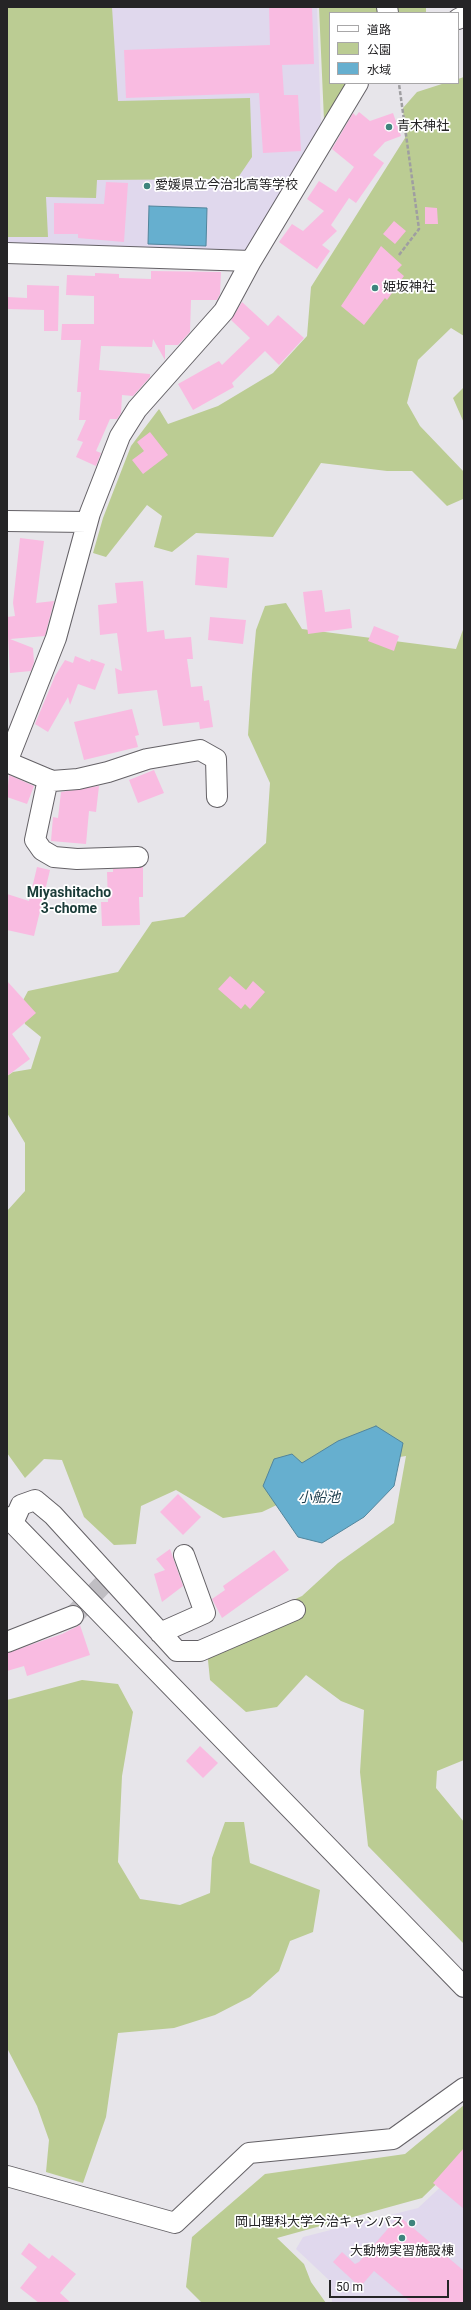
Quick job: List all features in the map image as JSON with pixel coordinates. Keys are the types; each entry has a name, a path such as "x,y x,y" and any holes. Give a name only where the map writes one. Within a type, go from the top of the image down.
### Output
{"street":[{"path":"217,797 216,759 200,750 147,759 78,779 52,781 7,762 56,638 87,522 120,436 137,409 224,311 251,261 357,84"},
{"path":"7,253 251,261"},
{"path":"7,521 87,522"},
{"path":"48,779 35,840 42,850 54,857 138,857"},
{"path":"295,1610 200,1651 177,1651 53,1515 35,1500 21,1505 10,1520 464,1986"},
{"path":"160,1634 205,1613 184,1555"},
{"path":"7,1642 73,1616"},
{"path":"7,2176 175,2223 249,2153 393,2139 464,2088"}],"path":[{"path":"399,84 419,229 399,255"}],"shaded area":[{"name":"愛媛県立今治北高等学校","path":"7,7 317,7 321,125 249,255 7,247"},
{"name":"岡山理科大学今治キャンパス","path":"464,2165 464,2303 332,2303 331,2282 296,2249 303,2237 418,2208"}],"green space":[{"path":"7,7 112,7 118,101 250,98 252,157 237,179 97,180 96,198 46,197 48,237 7,237"},
{"path":"319,7 426,7 426,12 329,12 329,84 350,84 324,120"},
{"path":"464,77 464,336 451,328 418,360 407,403 420,426 464,472 463,499 447,506 412,471 387,471 321,463 273,537 196,533 172,552 154,547 162,516 147,505 106,557 93,553 103,518 131,446 159,409 168,424 218,406 273,373 307,336 311,287 405,138 403,108 417,92 442,84 459,84 459,79"},
{"path":"464,387 464,423 453,398"},
{"path":"286,603 302,629 456,649 464,627 464,1760 437,1771 436,1788 464,1822 464,1944 368,1846 360,1772 364,1710 341,1701 306,1675 277,1707 246,1712 210,1680 206,1640 302,1596 338,1563 394,1523 406,1456 367,1462 262,1512 223,1518 176,1490 141,1506 136,1544 114,1545 84,1517 62,1460 44,1459 25,1478 7,1453 7,1211 25,1191 25,1143 7,1113 7,1076 13,1072 31,1069 41,1037 25,1024 20,1006 28,991 118,972 152,922 184,917 266,843 270,783 248,735 252,674 256,630 265,606"},
{"path":"82,1680 118,1684 133,1712 122,1776 118,1862 140,1899 180,1905 210,1893 212,1858 225,1822 244,1822 250,1863 320,1890 313,1932 290,1941 279,1971 250,1997 215,2015 174,2028 118,2033 106,2117 83,2183 46,2172 49,2140 37,2106 7,2048 7,1700"},
{"path":"464,2105 464,2157 422,2198 277,2238 304,2264 311,2282 326,2303 202,2303 186,2287 192,2237 265,2174 405,2154"}],"water":[{"path":"149,206 207,208 206,246 148,244"},
{"name":"小船池","path":"376,1426 403,1443 394,1486 364,1517 322,1543 298,1537 263,1486 274,1459 292,1454 302,1463 338,1441"}],"building":[{"path":"269,7 312,7 314,64 282,65 284,95 298,95 301,151 263,153 259,93 126,98 124,50 270,45"},
{"path":"359,112 370,121 393,113 401,136 385,142 373,155 384,163 356,203 349,198 331,225 337,231 322,245 330,251 317,269 279,242 292,224 303,231 324,211 307,199 319,181 336,192 354,167 332,149 353,113 356,116"},
{"path":"106,182 128,183 124,242 78,238 78,234 54,234 54,203 104,204"},
{"path":"425,207 437,208 438,224 425,224"},
{"path":"394,221 406,231 395,244 383,234"},
{"name":"姫坂神社","path":"381,246 402,265 397,270 404,276 387,300 385,298 364,325 341,306"},
{"path":"151,271 221,272 220,294 217,300 191,300 190,332 178,345 165,345 165,360 153,339 152,347 101,346 99,370 150,374 150,377 133,396 122,395 121,413 117,419 110,419 96,451 101,453 96,466 76,457 83,442 77,440 86,420 79,420 81,392 77,392 81,340 61,340 62,324 94,324 94,296 66,295 67,275 95,276 95,273 119,274 119,278 151,279"},
{"path":"27,285 59,286 58,331 44,331 44,310 7,309 7,297 27,298"},
{"path":"242,302 268,326 278,315 304,338 279,365 265,351 232,383 234,387 193,410 178,384 219,361 222,365 250,338 231,320"},
{"path":"150,432 168,455 143,474 132,460 144,451 137,442"},
{"path":"20,538 44,541 36,603 54,601 45,636 10,639 33,648 34,662 31,671 10,673 7,617 15,616 13,603"},
{"path":"197,555 229,558 227,588 195,585"},
{"path":"143,581 147,632 164,630 165,639 191,637 193,659 187,659 191,687 202,686 204,701 209,700 213,727 200,729 199,722 163,726 157,690 118,694 115,668 122,671 117,633 100,635 98,605 117,603 115,583"},
{"path":"322,590 325,612 350,609 352,628 308,634 303,592"},
{"path":"210,617 246,620 243,644 208,640"},
{"path":"374,626 399,636 394,651 368,641"},
{"path":"75,656 90,662 91,659 105,664 95,690 78,684 70,705 68,697 48,732 35,724 55,676 65,660 73,663"},
{"path":"132,709 139,735 135,736 138,747 84,760 74,722"},
{"path":"154,770 164,793 138,803 129,780"},
{"path":"9,775 34,786 27,804 7,797"},
{"path":"99,786 96,812 89,811 86,844 51,841 53,817 58,818 61,792"},
{"path":"37,867 50,870 34,936 7,930 7,894 29,901"},
{"path":"143,867 143,897 139,897 140,925 102,926 101,902 108,902 107,872 113,872 113,869"},
{"path":"230,976 246,990 253,981 265,992 250,1009 245,1004 241,1009 218,989"},
{"path":"7,981 36,1013 12,1034 30,1059 7,1076"},
{"path":"178,1494 201,1517 183,1535 160,1512"},
{"path":"170,1549 183,1586 162,1602 154,1574 165,1570 156,1559"},
{"path":"274,1550 289,1570 222,1618 212,1599 225,1590 223,1586"},
{"path":"80,1625 90,1655 27,1676 24,1666 7,1671 7,1653 62,1634"},
{"path":"200,1746 218,1763 203,1778 186,1761"},
{"path":"464,2148 464,2209 433,2183"},
{"name":"大動物実習施設棟","path":"399,2216 464,2271 464,2303 412,2303 374,2271 360,2287 333,2262 342,2252 355,2264 359,2262"},
{"path":"29,2243 49,2259 52,2255 76,2274 60,2293 71,2303 39,2303 20,2288 37,2267 21,2254"}],"tunnel":[{"path":"73,1616 109,1578"}],"place":[{"name":"青木神社","path":"389,127"},
{"name":"愛媛県立今治北高等学校","path":"147,186"},
{"name":"姫坂神社","path":"375,288"},
{"name":"岡山理科大学今治キャンパス","path":"412,2223"},
{"name":"大動物実習施設棟","path":"402,2238"}],"district":[{"name":"Miyashitacho 3-chome","path":"69,902"}]}
